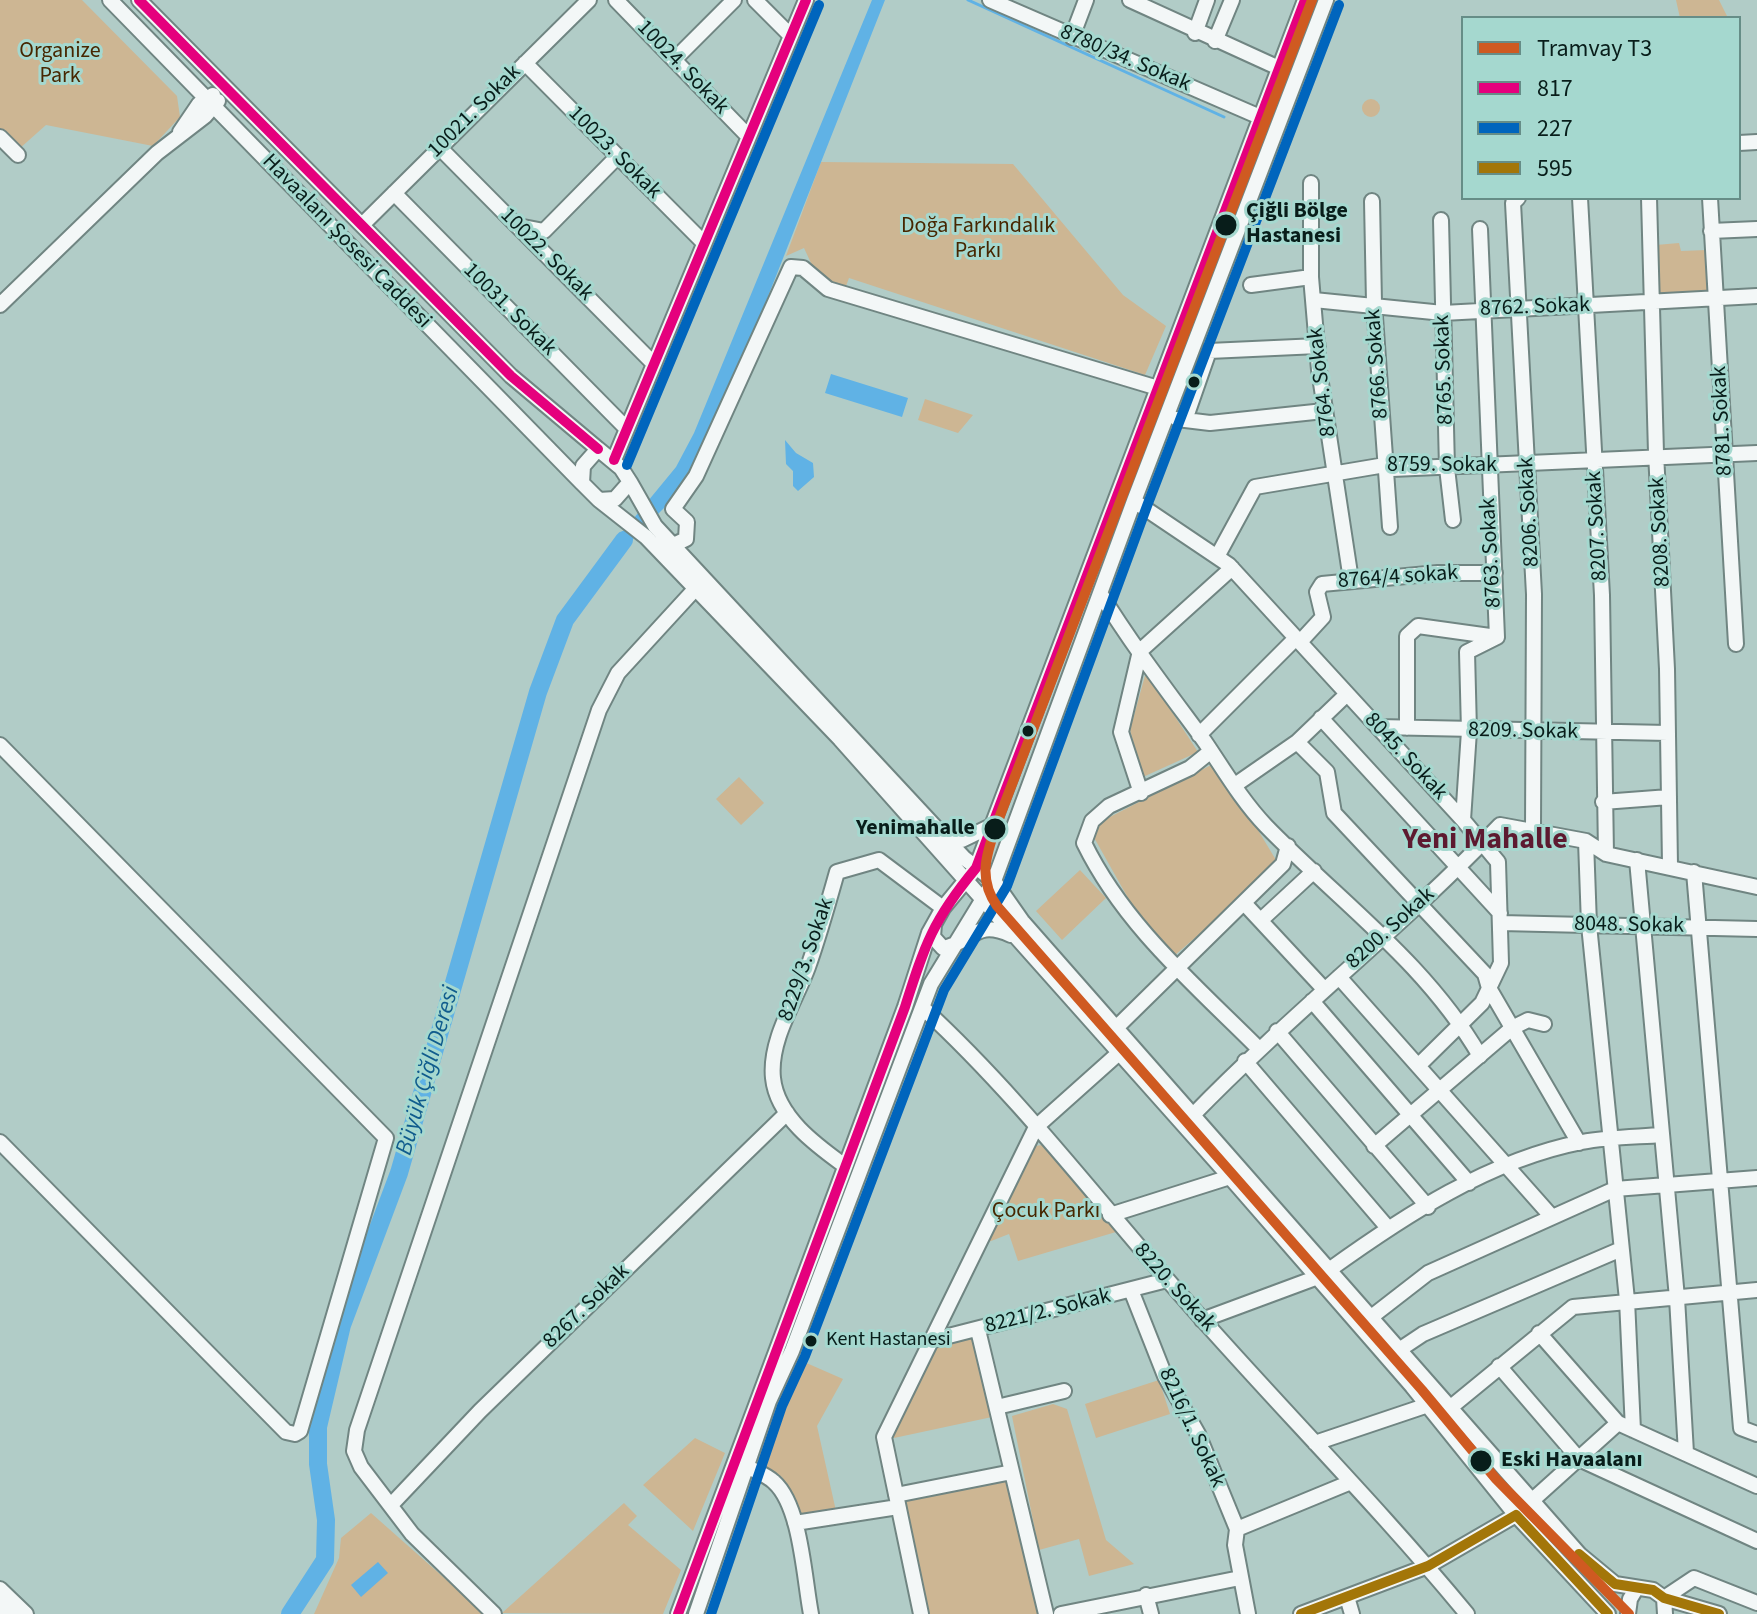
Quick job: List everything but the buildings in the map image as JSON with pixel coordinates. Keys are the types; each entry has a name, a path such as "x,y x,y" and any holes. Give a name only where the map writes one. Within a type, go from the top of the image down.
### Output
{"street":[{"name":"Havaalanı Şosesi Caddesi","path":"110,0 582,483"},
{"name":"Havaalanı Şosesi Caddesi","path":"139,0 511,376 598,449"},
{"name":"10021. Sokak","path":"362,225 589,0"},
{"name":"10024. Sokak","path":"616,0 748,136"},
{"path":"674,60 734,0"},
{"path":"755,0 791,36"},
{"path":"614,460 625,427 806,0"},
{"name":"8780/34. Sokak","path":"990,0 1258,122 1275,135"},
{"path":"1072,37 1086,0"},
{"path":"1132,0 1195,33 1279,68"},
{"path":"1195,33 1207,0"},
{"path":"1215,41 1232,0"},
{"path":"678,1614 934,924 976,868 1305,0"},
{"path":"696,1614 746,1466 931,984 994,881 1134,501 1326,0"},
{"name":"10023. Sokak","path":"525,63 704,243"},
{"path":"186,126 187,77"},
{"path":"0,305 210,102 227,90"},
{"path":"186,126 219,124 238,131"},
{"path":"0,137 18,155"},
{"name":"10022. Sokak","path":"439,147 653,363"},
{"path":"517,226 544,231 618,156"},
{"name":"8764. Sokak","path":"1311,183 1311,277 1324,411 1337,473 1351,580"},
{"name":"10031. Sokak","path":"394,193 625,427"},
{"name":"8206. Sokak","path":"1516,200 1513,203 1517,309 1536,631 1533,829"},
{"name":"8207. Sokak","path":"1580,200 1602,595 1606,854"},
{"name":"8208. Sokak","path":"1649,200 1656,459 1663,542 1670,865"},
{"name":"8781. Sokak","path":"1710,200 1736,644"},
{"name":"8766. Sokak","path":"1372,201 1374,303 1390,527"},
{"name":"8765. Sokak","path":"1441,220 1447,468 1453,520"},
{"name":"8763. Sokak","path":"1480,229 1487,466 1497,637"},
{"path":"1711,231 1757,229"},
{"path":"653,531 696,476 791,267 803,268 828,289 1158,388"},
{"path":"1251,285 1311,277"},
{"name":"8762. Sokak","path":"1314,300 1374,303 1443,313 1757,296"},
{"path":"1185,420 1209,351 1318,346"},
{"path":"1165,419 1210,423 1324,411"},
{"path":"1608,1614 1516,1515 1425,1406 1323,1273 1193,1115 1022,921 994,881 976,868 948,839 675,547 653,531 628,523 582,483 583,466 598,449 614,460 630,482 653,531 659,550 803,698 1230,1177 1323,1273 1370,1318 1596,1572 1615,1584 1653,1590 1664,1598 1719,1614"},
{"name":"8759. Sokak","path":"1218,555 1255,487 1385,465 1392,469 1447,468 1757,453"},
{"path":"599,500 615,499 630,482"},
{"name":"8045. Sokak","path":"1134,501 1218,555 1232,568 1498,862 1501,963 1482,1003 1418,1066"},
{"path":"659,550 675,547 686,539 687,522 673,509"},
{"path":"1141,793 1121,732 1140,651 1232,568"},
{"name":"8764/4 sokak","path":"1298,640 1323,617 1317,592 1319,587 1351,580 1438,573 1495,573"},
{"path":"494,1614 412,1534 361,1467 354,1451 365,1400 410,1278 601,705 618,673 696,588"},
{"path":"1100,593 1264,824 1355,912 1385,935 1462,1026 1480,1056"},
{"path":"1407,728 1407,636 1411,629 1418,626 1497,637"},
{"path":"1463,820 1469,731 1467,652 1497,637"},
{"path":"1199,735 1298,640"},
{"path":"1235,785 1297,742 1347,694"},
{"path":"1321,718 1501,918"},
{"name":"8209. Sokak","path":"1378,727 1668,733"},
{"path":"1297,742 1327,772 1334,813 1485,974 1489,988 1579,1143"},
{"path":"0,745 386,1138 300,1431 295,1434 286,1432 0,1142"},
{"path":"1211,751 1190,768 1109,806 1092,821 1084,843 1122,909 1145,937 1258,1048"},
{"path":"1603,802 1669,797"},
{"name":"8200. Sokak","path":"1193,1115 1258,1048 1420,903 1500,825 1586,841 1606,854 1670,865 1757,887"},
{"path":"948,839 962,840 991,826"},
{"path":"1586,841 1589,925 1608,1139 1627,1300 1633,1430"},
{"path":"1116,1028 1283,864 1288,846"},
{"name":"8229/3. Sokak","path":"787,1113 773,1078 777,1048 808,968 837,872 879,860 943,908"},
{"path":"1637,860 1668,1187 1686,1453"},
{"path":"1261,920 1314,871"},
{"path":"1694,872 1741,1428 1757,1434"},
{"path":"1244,903 1324,989"},
{"name":"8048. Sokak","path":"1501,918 1589,925 1757,929"},
{"path":"934,924 936,944 943,948 953,946 977,930 993,927 1018,938"},
{"path":"1339,977 1552,1217"},
{"path":"1312,1001 1469,1183"},
{"name":"8220. Sokak","path":"923,1008 977,1058 1202,1320 1428,1566 1467,1614"},
{"path":"1374,1146 1512,1028 1528,1020 1544,1024"},
{"path":"1277,1031 1428,1207"},
{"path":"921,1614 884,1437 1036,1127 1120,1052"},
{"path":"1245,1061 1388,1228"},
{"path":"787,1113 814,1144 845,1166"},
{"name":"8267. Sokak","path":"391,1505 480,1411 787,1113"},
{"path":"1202,1320 1323,1273 1388,1228 1506,1165 1579,1143 1662,1135"},
{"path":"1110,1215 1230,1177"},
{"path":"1370,1318 1428,1273 1615,1189 1757,1178"},
{"path":"1399,1350 1423,1334 1619,1250"},
{"name":"8221/2. Sokak","path":"929,1341 1167,1280"},
{"name":"8216/1. Sokak","path":"1131,1290 1165,1376 1198,1434 1237,1529 1235,1545 1248,1614"},
{"path":"1451,1407 1573,1307 1757,1290"},
{"path":"978,1330 1046,1614"},
{"path":"1539,1333 1618,1423 1757,1486"},
{"path":"1499,1366 1579,1459 1757,1541"},
{"path":"997,1407 1064,1391"},
{"path":"1315,1443 1425,1406"},
{"path":"1301,1614 1428,1566 1516,1515 1618,1423"},
{"path":"746,1466 773,1480 785,1495 795,1523 811,1614"},
{"path":"795,1523 1012,1472"},
{"path":"1237,1529 1351,1482"},
{"path":"1061,1614 1240,1578"},
{"path":"1664,1598 1694,1578 1757,1603"},
{"path":"0,1589 26,1614"},
{"path":"1628,1614 1630,1599 1636,1589"},
{"path":"1146,1595 1151,1614"},
{"path":"1347,1597 1352,1614"},
{"path":"1664,1598 1665,1614"},
{"path":"0,1605 9,1614"}],"green space":[{"name":"Organize Park","path":"0,0 82,0 177,96 180,117 153,146 46,125 19,149 0,130"},
{"path":"1676,0 1719,0 1727,16 1680,16"},
{"path":"1367,99 1375,99 1380,108 1378,115 1367,117 1362,112 1362,104"},
{"name":"Doğa Farkındalık Parkı","path":"821,162 1013,164 1123,295 1166,326 1145,375 849,278 846,286 818,278 804,248 786,256"},
{"path":"1679,243 1681,251 1707,250 1710,290 1658,295 1656,245"},
{"path":"925,399 973,415 958,433 918,420"},
{"path":"1146,672 1198,752 1143,777 1130,730"},
{"path":"1217,762 1279,865 1174,956 1146,930 1092,834 1104,820"},
{"path":"739,777 764,803 741,825 716,799"},
{"path":"1080,870 1106,898 1062,940 1036,911"},
{"name":"Çocuk Parkı","path":"1042,1145 1116,1232 1018,1261 1009,1234 986,1243 1035,1146"},
{"path":"972,1336 992,1417 894,1438 892,1429 932,1345"},
{"path":"795,1358 843,1379 817,1426 836,1511 802,1514 782,1477 760,1464 756,1458"},
{"path":"1159,1380 1170,1414 1096,1438 1085,1404"},
{"path":"1053,1404 1067,1409 1106,1540 1134,1564 1089,1576 1079,1539 1039,1550 1012,1416"},
{"path":"695,1438 725,1453 693,1531 643,1485"},
{"path":"1007,1480 1041,1614 929,1614 905,1500"},
{"path":"624,1503 637,1516 628,1525 681,1570 663,1614 502,1613"},
{"path":"371,1513 485,1614 314,1614 339,1558 341,1538"}],"water":[{"path":"872,0 885,0 735,380 694,463 666,506 628,544 620,535 676,467 694,433"},
{"path":"831,374 908,398 902,417 825,393"},
{"path":"785,440 796,453 813,463 814,477 798,491 793,486 793,471 786,464"},
{"path":"378,1562 388,1573 361,1597 351,1585"}],"waterway":[{"path":"968,0 1224,117"},
{"name":"Büyük Çiğli Deresi","path":"290,1614 325,1560 326,1520 318,1464 318,1427 342,1325 399,1173 538,692 565,620 624,540"}],"tram line":[{"name":"T3","path":"1312,0 996,826 987,857 987,886 997,906 1422,1390 1496,1479 1629,1614"}],"transit line":[{"name":"817","path":"139,0 511,376 598,449"},
{"name":"817","path":"614,460 806,0"},
{"name":"817","path":"678,1614 925,949 940,918 976,868 1305,0"},
{"name":"227","path":"627,465 819,5"},
{"name":"227","path":"711,1614 782,1406 805,1356 944,990 1007,886 1147,506 1339,5"},
{"name":"595","path":"1301,1614 1428,1566 1516,1515 1608,1614"},
{"name":"595","path":"1579,1554 1615,1584 1653,1590 1664,1598 1719,1614"}],"place":[{"name":"Çiğli Bölge Hastanesi","path":"1226,225"},
{"name":"Yenimahalle","path":"995,829"},
{"name":"Kent Hastanesi","path":"811,1341"},
{"name":"Eski Havaalanı","path":"1481,1461"}],"district":[{"name":"Yeni Mahalle","path":"1485,841"}]}
